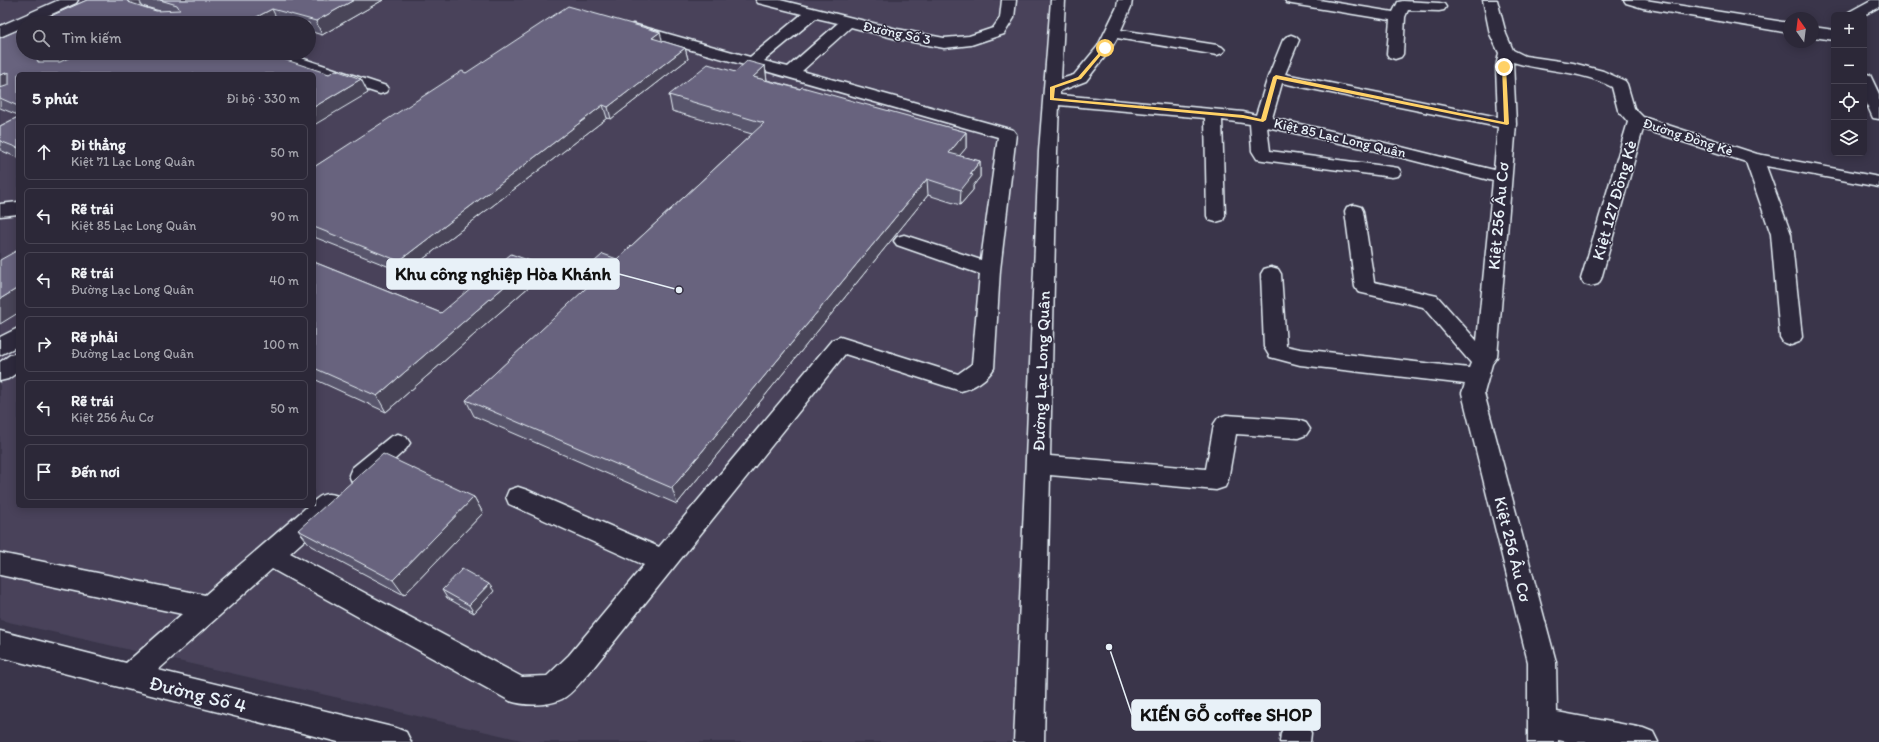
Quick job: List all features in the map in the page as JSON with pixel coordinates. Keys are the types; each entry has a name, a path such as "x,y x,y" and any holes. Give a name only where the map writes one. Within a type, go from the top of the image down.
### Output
{"street":[{"path":"0,19 44,0"},
{"path":"36,16 71,0"},
{"name":"Đường Số 3","path":"762,0 897,34 944,43 964,40 999,31 1007,18 1009,0"},
{"name":"Đường Lạc Long Quân","path":"1029,742 1048,158 1058,0"},
{"path":"1052,93 1080,78 1105,48 1124,7 1125,0"},
{"path":"1292,0 1391,16"},
{"path":"1490,0 1502,45 1507,53"},
{"path":"1631,0 1643,4 1783,27"},
{"path":"1859,12 1870,5 1879,2"},
{"path":"1391,16 1403,5 1439,7"},
{"path":"753,62 813,13"},
{"path":"1391,16 1395,54"},
{"path":"791,73 848,22"},
{"path":"270,555 520,691 553,689 579,664 840,345 961,383 983,368 990,270 1007,134 618,24"},
{"path":"0,32 16,25"},
{"path":"1112,33 1217,50"},
{"path":"1819,33 1831,35"},
{"path":"1291,40 1261,120 1261,151 1263,155 1392,172"},
{"name":"Đường Đồng Kè","path":"1507,53 1523,60 1584,71 1611,79 1619,84 1626,110 1637,121 1754,159 1879,182"},
{"name":"Kiệt 256 Âu Cơ","path":"1507,53 1504,67 1507,124 1486,357 1480,370 1473,393 1542,662 1542,733 1643,742"},
{"path":"291,60 380,90"},
{"path":"1276,77 1507,124"},
{"path":"1866,84 1879,114"},
{"name":"Kiệt 85 Lạc Long Quân","path":"1052,93 1261,120 1502,178"},
{"path":"1213,114 1216,216"},
{"name":"Kiệt 127 Đồng Kè","path":"1591,279 1637,121"},
{"path":"1754,159 1781,234 1791,337"},
{"path":"0,210 16,208"},
{"path":"1354,211 1365,287 1430,302 1480,370"},
{"path":"904,241 990,270"},
{"path":"1271,274 1275,347 1278,352 1300,356 1480,370"},
{"path":"0,347 16,337"},
{"path":"0,373 16,362"},
{"path":"1038,464 1216,480 1226,424 1298,429"},
{"path":"130,678 398,443"},
{"path":"518,497 663,561"},
{"path":"0,564 209,608"},
{"name":"Đường Số 4","path":"0,644 130,678 396,742"}],"shaded area":[{"path":"0,0 1060,0 1018,742 530,742 0,620"}],"building":[{"path":"87,0 127,0 128,2 156,11 180,10 177,5 160,0 354,0 316,21 316,16 298,16 272,9 258,16 51,16"},
{"path":"568,6 660,32 652,38 685,48 608,107 603,105 399,261 316,228 316,166 462,71 466,73"},
{"path":"16,31 16,60 60,62 64,60 286,60 329,74 336,70 361,79 316,106 316,72 16,72 16,105 0,98 0,88 9,85 9,72 0,75 0,38"},
{"path":"747,61 765,66 753,77 800,89 802,87 966,132 949,153 980,161 970,174 973,175 961,190 927,179 672,488 466,400 598,277 584,271 603,254 617,259 764,123 669,95 708,64 735,72"},
{"path":"16,118 16,147 0,141 0,126"},
{"path":"16,251 16,289 0,299 0,260"},
{"path":"511,254 533,262 377,396 316,369 316,263 441,313"},
{"path":"383,454 474,497 393,580 298,530"},
{"path":"462,569 489,584 469,605 442,590"}],"place":[{"name":"Khu công nghiệp Hòa Khánh","path":"679,290"},
{"name":"KIẾN GỖ coffee SHOP","path":"1109,647"}],"route":[{"path":"1105,48 1080,78 1052,88 1051,99 1263,120 1276,77 1507,124 1507,94 1504,67"}]}
